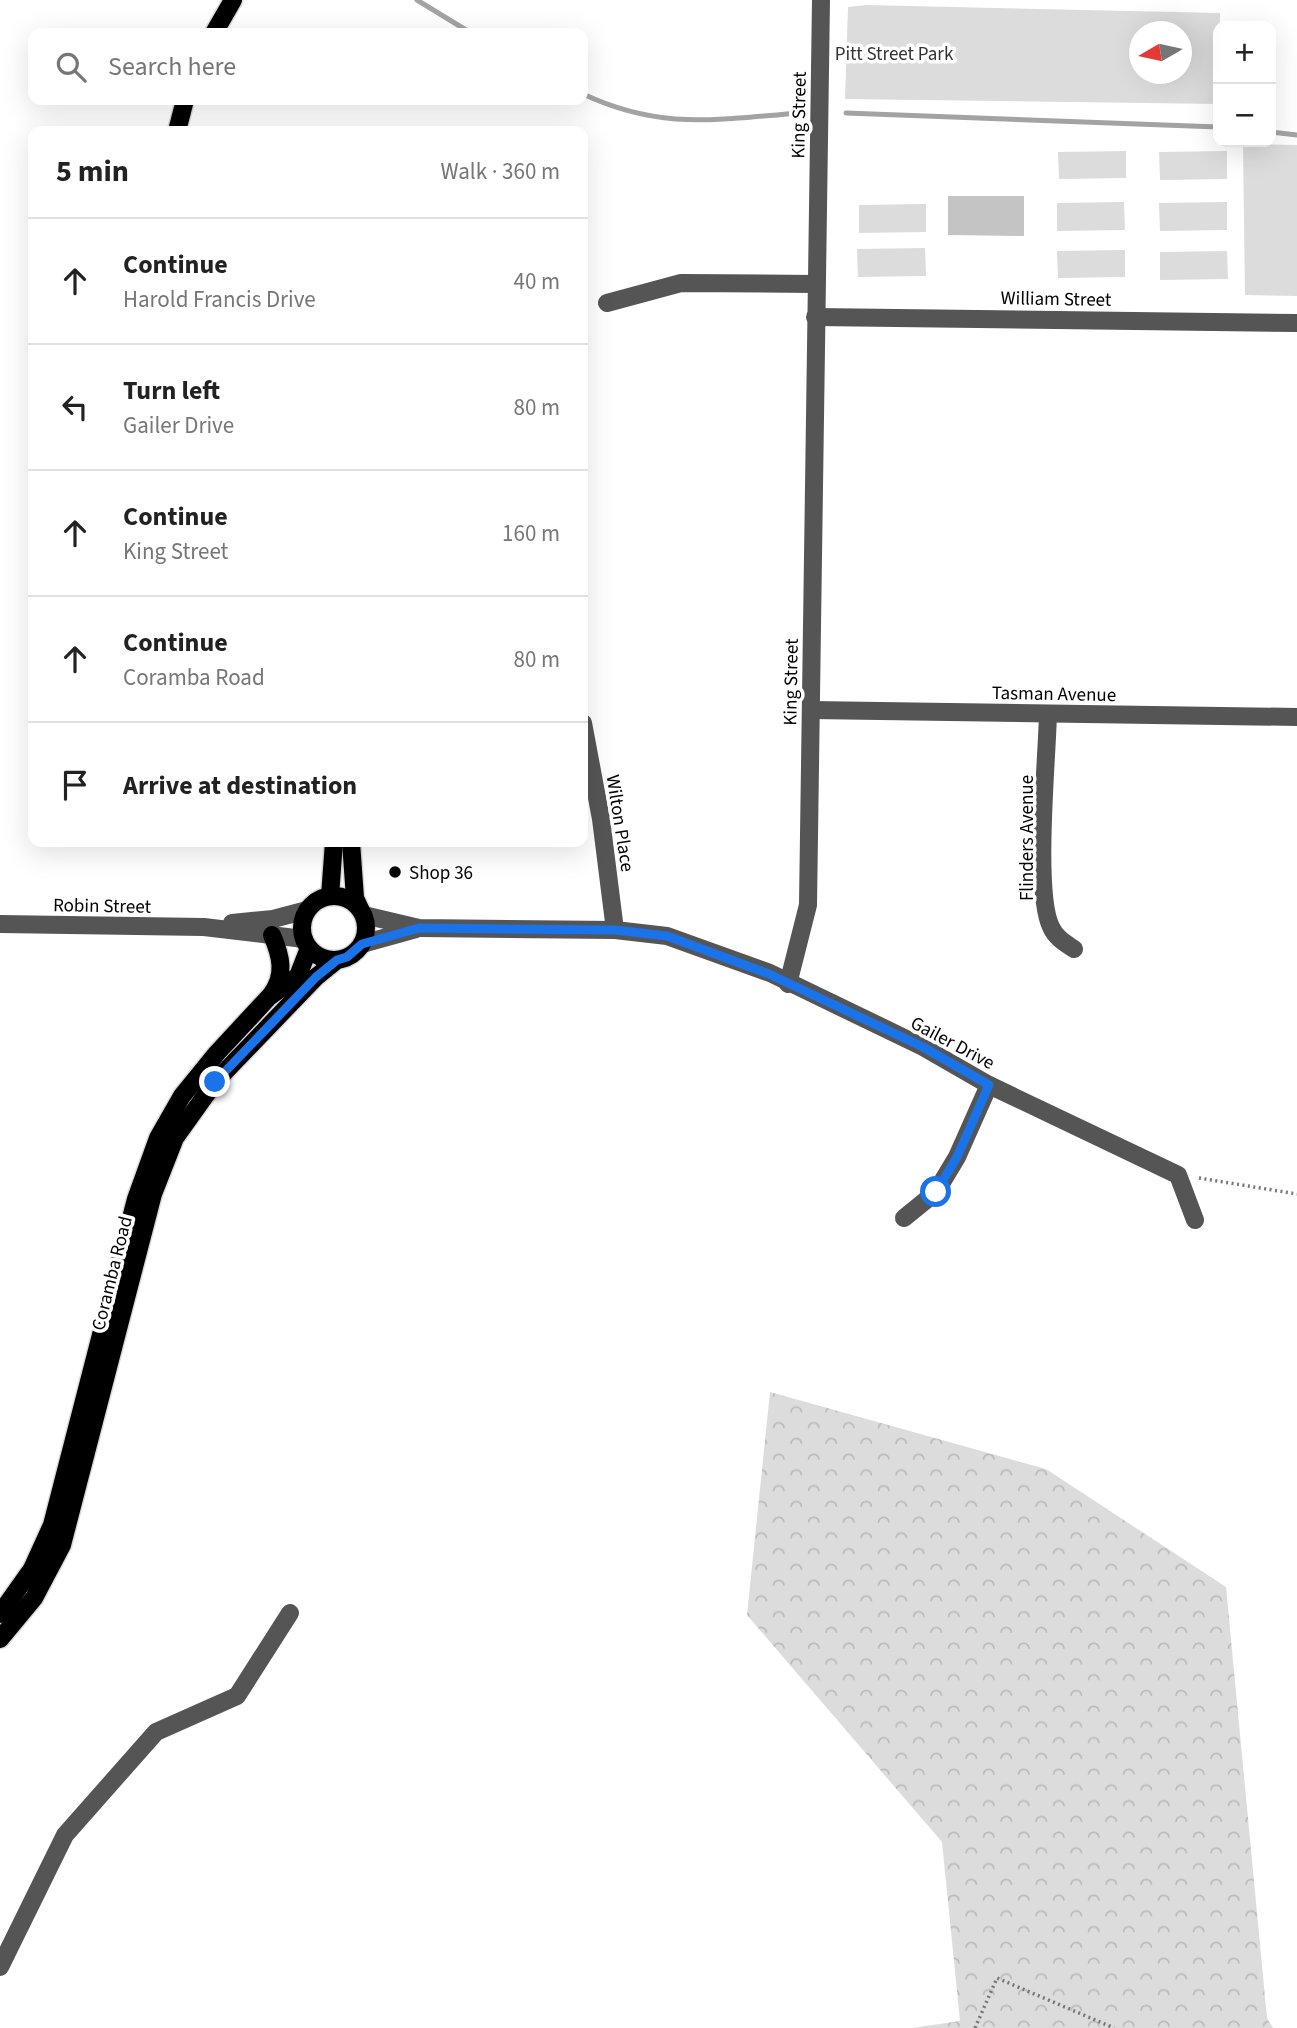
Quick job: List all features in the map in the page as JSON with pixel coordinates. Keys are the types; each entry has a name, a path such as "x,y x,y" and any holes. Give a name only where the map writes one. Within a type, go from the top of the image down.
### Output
{"main road":[{"path":"217,28 233,0"},
{"path":"178,126 184,105"},
{"path":"330,896 334,847"},
{"path":"351,847 355,898 362,912 366,935 362,944 347,957 337,960 317,955 307,944 302,929 307,910 313,903 330,896 347,898 362,912"},
{"path":"269,998 281,973 279,951 272,935"},
{"name":"Coramba Road","path":"0,1614 32,1569 52,1525 136,1199 153,1148 182,1096 216,1053 269,998 298,976 307,944"},
{"name":"Coramba Road","path":"0,1639 34,1598 62,1545 153,1194 175,1138 215,1082 316,977 337,960"}],"street":[{"name":"King Street","path":"788,984 808,905 821,0"},
{"path":"607,303 681,283 815,284"},
{"name":"William Street","path":"815,317 1297,323"},
{"name":"Tasman Avenue","path":"811,710 1297,717"},
{"name":"Flinders Avenue","path":"1048,714 1043,885 1050,925 1059,939 1074,949"},
{"name":"Wilton Place","path":"588,750 601,819 615,930"},
{"name":"Robin Street","path":"204,927 273,919 307,910"},
{"path":"362,912 419,928 615,930 667,936 769,974 788,984"},
{"name":"Robin Street","path":"0,924 204,927 272,935 307,944"},
{"path":"362,944 419,928"},
{"name":"Gailer Drive","path":"788,984 923,1047 989,1085 1178,1175"},
{"path":"904,1218 936,1192 957,1157 989,1085"},
{"path":"1178,1175 1195,1220"},
{"path":"0,1967 65,1835 156,1732 237,1696 290,1613"}],"path":[{"path":"1178,1175 1297,1194"},
{"path":"975,2028 997,1978 1114,2028"}],"green space":[{"name":"Pitt Street Park","path":"866,5 1220,13 1220,21 1213,21 1213,104 845,99 848,7"},
{"path":"1297,145 1297,296 1245,295 1243,147"},
{"path":"1126,151 1126,178 1059,179 1058,152"},
{"path":"1227,151 1227,179 1160,180 1159,152"},
{"path":"1124,202 1125,230 1057,231 1057,203"},
{"path":"1227,202 1227,230 1160,231 1159,203"},
{"path":"926,204 926,232 859,233 859,205"},
{"path":"925,248 926,276 858,277 857,249"},
{"path":"1125,250 1125,277 1058,278 1057,251"},
{"path":"1227,251 1228,279 1160,280 1160,252"},
{"path":"770,1392 1046,1469 1226,1587 1267,2018 1273,2028 912,2028 960,2021 942,1842 747,1615"}],"building":[{"path":"948,196 1024,196 1024,236 948,235"}],"waterway":[{"path":"417,0 463,28"},
{"path":"588,96 639,113 690,120 801,113"},
{"path":"846,113 1213,127"},
{"path":"1276,133 1297,135"}],"place":[{"name":"Shop 36","path":"395,872"}],"route":[{"path":"215,1082 316,977 337,960 356,952 362,944 419,928 615,930 667,936 769,974 923,1047 989,1085 957,1157 936,1192"}]}
